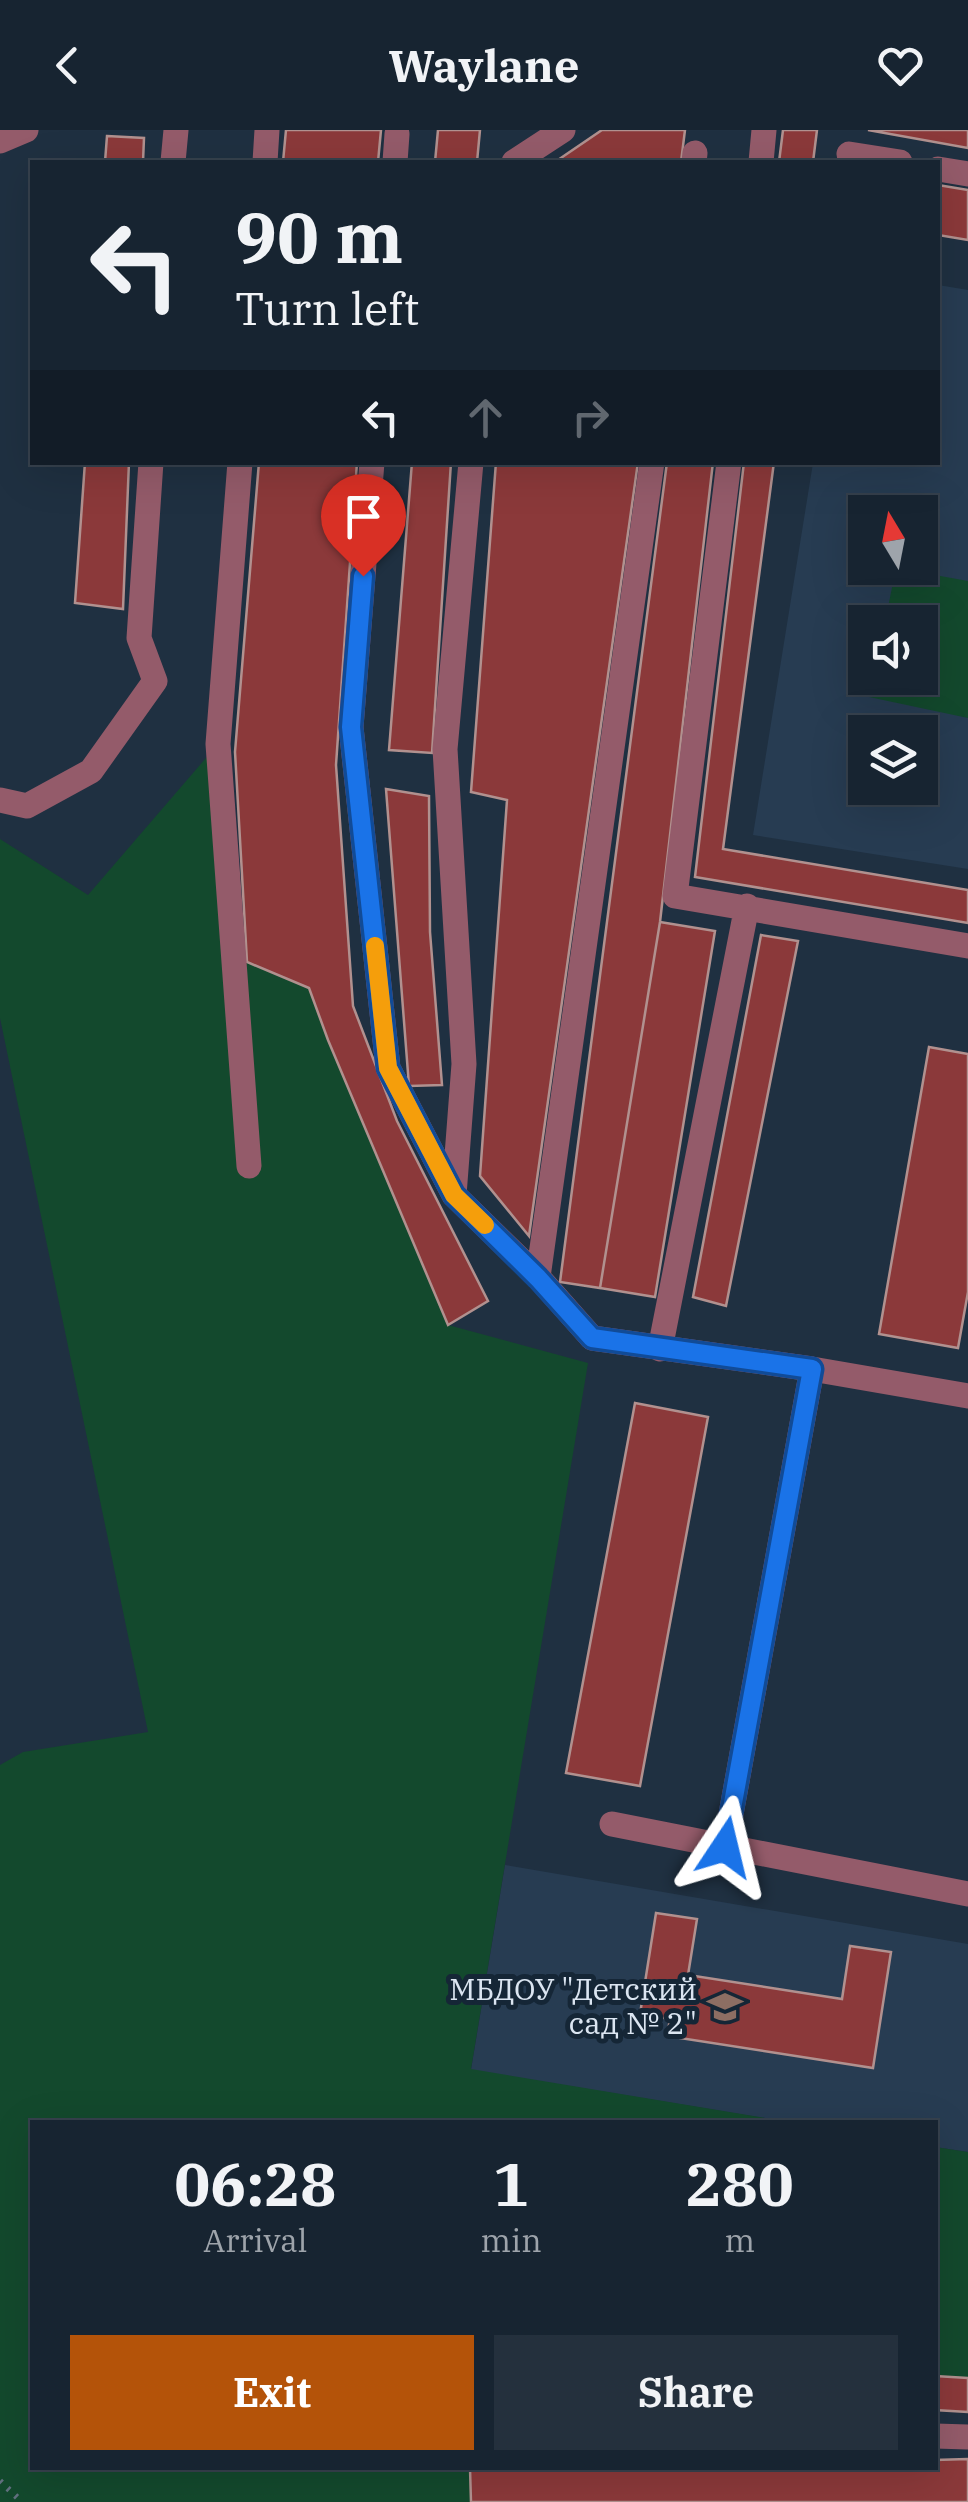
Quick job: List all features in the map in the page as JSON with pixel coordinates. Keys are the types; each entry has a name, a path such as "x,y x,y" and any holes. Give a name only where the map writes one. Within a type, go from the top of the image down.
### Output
{"street":[{"path":"0,140 26,130"},
{"path":"173,160 176,130"},
{"path":"264,160 267,130"},
{"path":"517,160 563,130"},
{"path":"760,160 764,130"},
{"path":"395,160 397,134"},
{"path":"849,154 887,160"},
{"path":"940,169 968,174"},
{"path":"0,800 27,806 91,772 155,682 139,638 152,465"},
{"path":"240,465 218,744 249,1166"},
{"path":"372,465 351,727 388,1068 454,1195 592,1338 968,1396"},
{"path":"454,1195 464,1064 446,749 471,465"},
{"path":"538,1278 652,465"},
{"path":"729,465 675,896 968,946"},
{"path":"660,1350 747,906"},
{"path":"725,1847 812,1369"},
{"path":"612,1824 968,1894"},
{"path":"938,2436 968,2437"}],"path":[{"path":"0,2481 22,2502"}],"shaded area":[{"path":"940,285 968,290 968,869 753,835 813,465 940,465"},
{"name":"МБДОУ \"Детский сад № 2\"","path":"505,1865 968,1944 968,2152 938,2147 938,2120 777,2120 471,2070"}],"green space":[{"path":"938,576 968,581 968,718 869,697 938,695 938,605 888,605 893,585 938,585"},
{"path":"218,744 233,956 309,988 448,1325 588,1363 471,2069 777,2120 30,2120 30,2470 470,2470 471,2502 0,2502 0,1765 23,1752 148,1732 0,1018 0,839 88,895"},
{"path":"938,2147 968,2152 968,2378 938,2376"}],"building":[{"path":"286,130 381,130 378,160 283,160"},
{"path":"438,130 480,130 477,160 435,160"},
{"path":"602,130 685,130 681,160 558,160"},
{"path":"783,130 817,130 813,160 779,160"},
{"path":"868,130 968,130 968,148"},
{"path":"107,136 144,138 143,160 105,160"},
{"path":"940,185 968,190 968,240 940,235"},
{"path":"85,465 129,465 123,609 75,603"},
{"path":"259,465 357,465 336,765 353,1006 397,1121 488,1301 448,1325 309,988 247,962 235,752"},
{"path":"412,465 451,465 432,753 389,750"},
{"path":"496,465 638,465 529,1236 480,1176 507,800 471,792"},
{"path":"667,465 713,465 660,922 600,1288 560,1282"},
{"path":"744,465 774,465 723,849 968,890 968,923 695,877"},
{"path":"386,789 429,796 430,932 442,1085 409,1086"},
{"path":"660,922 715,931 655,1297 600,1288"},
{"path":"761,935 798,941 726,1306 693,1297"},
{"path":"929,1047 968,1054 968,1292 958,1348 879,1334"},
{"path":"635,1403 708,1417 640,1786 566,1773"},
{"path":"656,1913 697,1919 688,1975 842,1999 850,1946 891,1952 873,2068 667,2036 670,2019 640,2014"},
{"path":"938,2376 968,2378 968,2412 938,2410"},
{"path":"968,2459 968,2502 471,2502 470,2470 938,2470 938,2460"}],"slow traffic":[{"path":"375,946 388,1068 454,1195 485,1225"}],"place":[{"name":"МБДОУ \"Детский сад № 2\"","path":"725,2007"}],"route":[{"path":"363,576 351,727 388,1068 454,1195 592,1338 812,1369 725,1847"}]}
